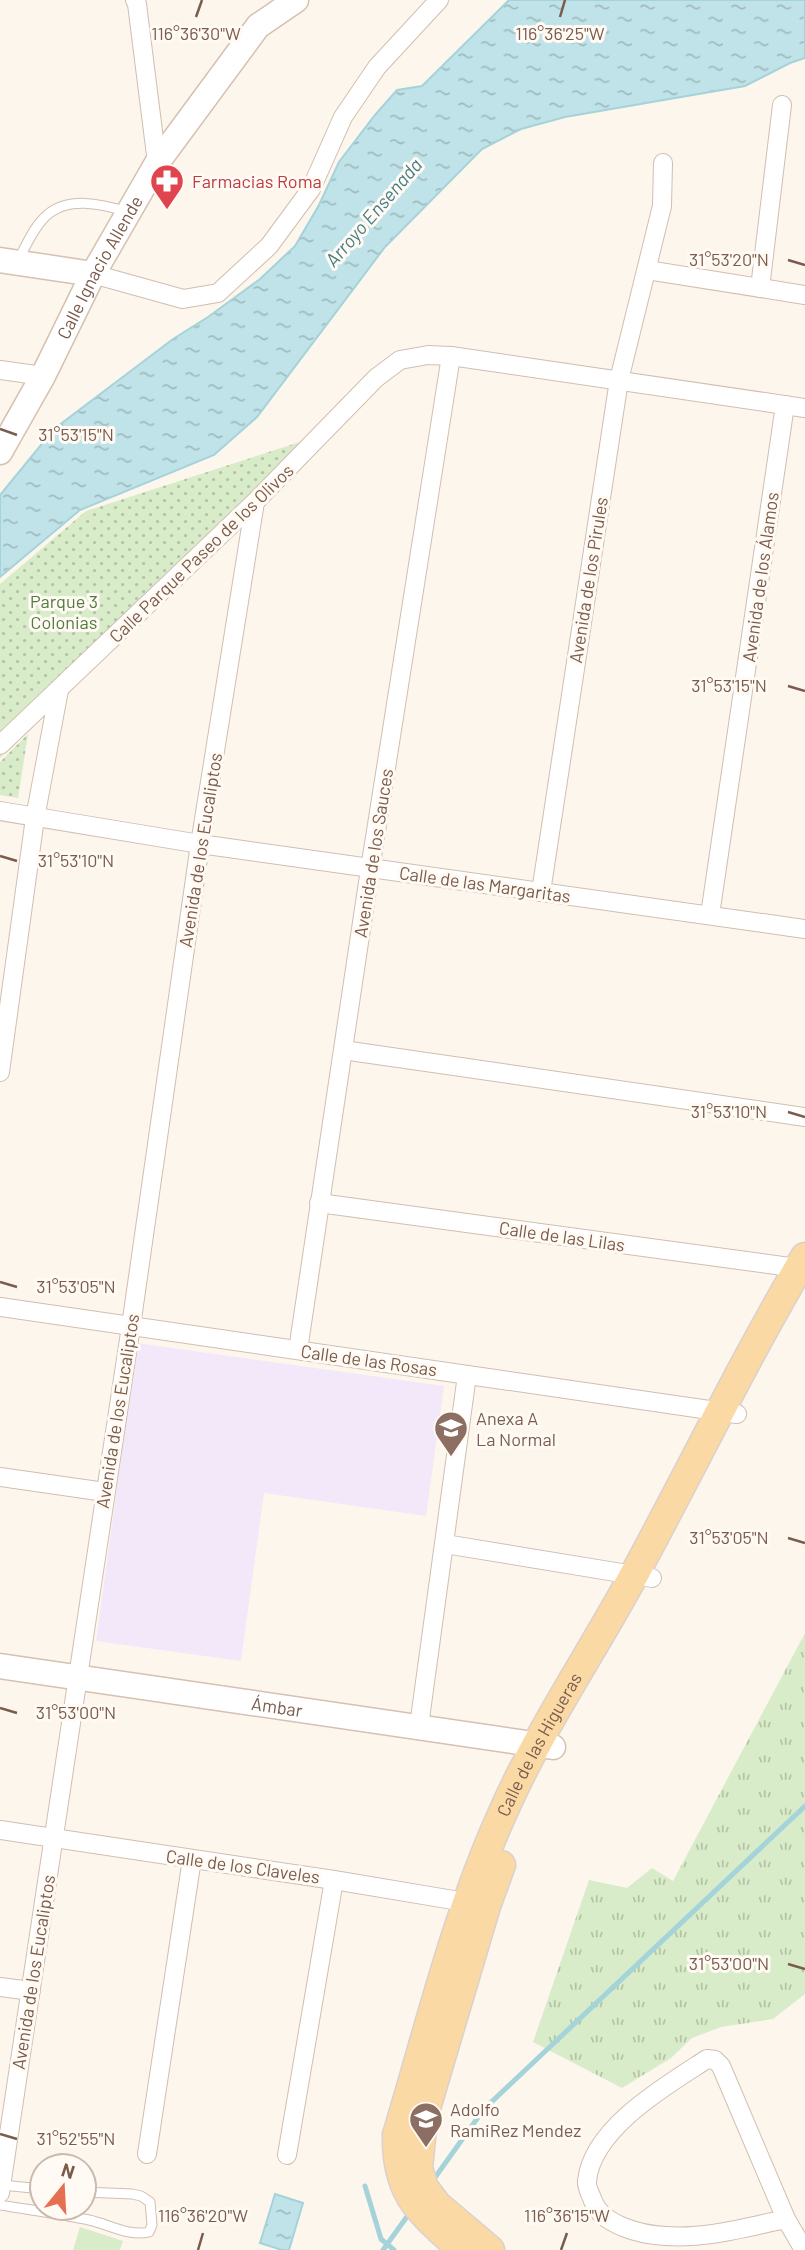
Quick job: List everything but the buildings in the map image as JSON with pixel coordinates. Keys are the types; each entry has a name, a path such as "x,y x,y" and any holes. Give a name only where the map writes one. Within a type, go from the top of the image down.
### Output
{"main road":[{"name":"Calle de las Higueras","path":"462,2250 418,2208 405,2186 397,2160 397,2135 476,1904 527,1797 545,1745 643,1577 803,1271"},
{"name":"Calle de las Higueras","path":"476,1904 423,2118 418,2168 424,2188 437,2205 490,2250"}],"street":[{"path":"135,0 157,163"},
{"name":"Calle Ignacio Allende","path":"0,452 43,376 93,274 157,163 258,26 296,0"},
{"path":"8,261 93,274 184,299 218,293 269,246 311,189 343,117 370,77 439,0"},
{"path":"760,288 782,105"},
{"name":"Avenida de los Pirules","path":"541,892 618,380 662,206 663,163"},
{"path":"647,270 805,295"},
{"name":"Calle Parque Paseo de los Olivos","path":"0,745 255,502 376,378 400,360 428,355 452,356"},
{"path":"452,356 805,408"},
{"name":"Avenida de los Sauces","path":"298,1350 370,869 452,356"},
{"path":"0,370 43,376"},
{"name":"Avenida de los Álamos","path":"710,915 785,405"},
{"name":"Avenida de los Eucaliptos","path":"1,2189 3,2155 31,1992 200,844 255,502"},
{"path":"0,1072 35,818 59,690"},
{"name":"Calle de las Margaritas","path":"0,811 370,869 805,929"},
{"path":"343,1049 805,1117"},
{"name":"Calle de las Lilas","path":"319,1203 803,1271"},
{"name":"Calle de las Rosas","path":"0,1307 728,1413"},
{"path":"419,1726 467,1375"},
{"path":"0,1477 105,1492"},
{"path":"445,1544 643,1577"},
{"name":"Ámbar","path":"0,1666 545,1745"},
{"name":"Calle de los Claveles","path":"0,1830 476,1904"},
{"path":"147,2154 192,1859"},
{"path":"287,2155 334,1880"},
{"path":"0,1987 31,1992"},
{"path":"786,2219 702,2236 663,2236 615,2225 596,2208 586,2183 593,2160 607,2136 646,2099 707,2059 715,2060 721,2066 786,2219 804,2250"}],"lane":[{"path":"8,261 44,217 63,206 88,202 129,212"},
{"path":"1,2189 28,2189"},
{"path":"98,2193 141,2196 150,2202 152,2225 149,2232 134,2233 98,2222"},
{"path":"0,2205 28,2210"}],"shaded area":[{"path":"137,1343 444,1386 426,1516 264,1493 241,1661 96,1641"}],"green space":[{"name":"Parque 3 Colonias","path":"331,432 260,510 0,758 0,584 86,511"},
{"path":"28,734 18,798 0,795 0,762"},
{"path":"805,1633 805,1994 773,2019 721,2027 692,2038 671,2058 622,2088 533,2042 589,1880 627,1888 652,1868 673,1881"},
{"path":"80,2227 123,2241 120,2250 73,2250"}],"water":[{"name":"Arroyo Ensenada","path":"509,0 805,0 805,58 745,86 565,117 521,129 482,149 385,247 257,417 214,455 80,510 0,577 0,495 54,429 173,339 260,279 295,246 319,205 339,162 375,115 397,90 422,86"},
{"path":"275,2194 303,2203 289,2250 260,2243"}],"waterway":[{"path":"431,2183 484,2109 805,1806"},
{"path":"365,2186 381,2239 394,2250"},
{"path":"383,2250 411,2211"}],"place":[{"name":"Farmacias Roma","path":"167,211"},
{"name":"Anexa A La Normal","path":"451,1458"},
{"name":"Adolfo RamiRez Mendez","path":"426,2149"}]}
